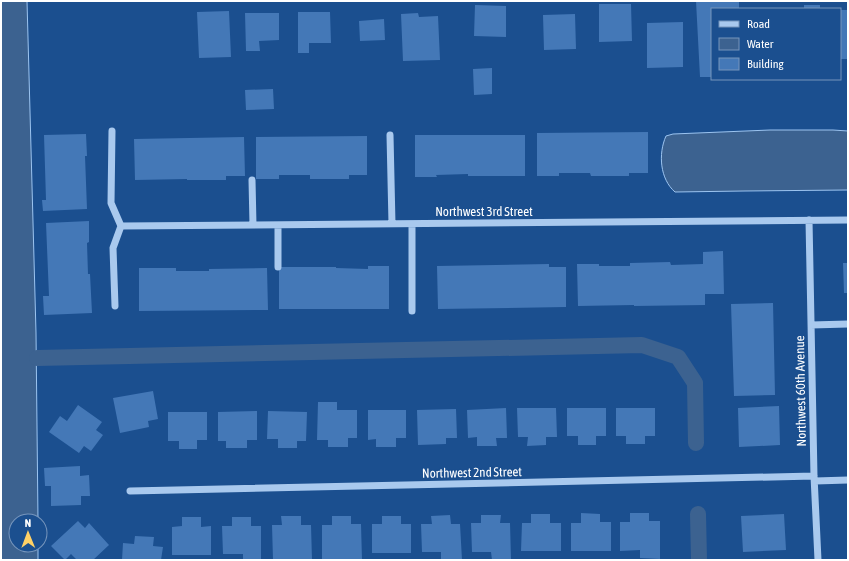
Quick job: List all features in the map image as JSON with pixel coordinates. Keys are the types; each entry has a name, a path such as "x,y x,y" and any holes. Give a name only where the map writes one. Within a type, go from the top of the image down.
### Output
{"street":[{"path":"112,131 111,203 121,226 113,248 115,306"},
{"path":"390,135 392,224"},
{"path":"252,180 253,225"},
{"name":"Northwest 60th Avenue","path":"809,220 814,479 818,560"},
{"name":"Northwest 3rd Street","path":"121,226 848,220"},
{"path":"412,224 412,312"},
{"path":"278,225 278,267"},
{"path":"811,325 848,324"},
{"name":"Northwest 2nd Street","path":"130,491 814,479 848,480"}],"water":[{"path":"1,1 27,1 36,333 38,513 8,513 8,553 38,553 38,560 1,560"},
{"path":"770,130 848,131 848,190 675,192 666,180 663,173 661,158 663,143 666,136 673,134"}],"building":[{"path":"696,1 739,1 739,8 711,8 711,77 700,77"},
{"path":"599,4 631,4 632,41 599,42"},
{"path":"475,5 506,6 506,37 474,36"},
{"path":"804,5 820,5 820,8 804,8"},
{"path":"841,10 848,10 848,59 841,59"},
{"path":"229,11 231,57 199,58 197,12"},
{"path":"298,12 330,12 331,43 309,43 309,53 298,53"},
{"path":"245,13 279,13 279,40 259,41 260,51 246,51"},
{"path":"418,13 419,17 438,16 440,60 403,61 401,14"},
{"path":"575,14 576,49 544,50 543,15"},
{"path":"384,19 385,40 360,41 359,21"},
{"path":"683,22 683,67 647,68 647,23"},
{"path":"492,68 492,94 474,95 473,69"},
{"path":"273,89 274,109 246,110 245,90"},
{"path":"648,132 648,173 629,173 629,176 591,176 590,173 559,173 559,176 537,176 537,133"},
{"path":"86,134 87,156 85,156 87,209 43,211 42,200 46,200 44,135"},
{"path":"415,135 525,135 525,176 468,176 468,174 436,175 437,177 415,177"},
{"path":"367,136 367,175 349,175 349,179 310,179 310,175 279,175 279,179 256,179 256,137"},
{"path":"244,137 245,176 226,176 226,180 135,180 134,139"},
{"path":"89,221 89,242 87,243 88,274 90,274 92,313 44,315 43,296 49,296 46,223"},
{"path":"723,251 724,294 705,294 705,305 578,306 577,264 630,266 630,263 670,262 671,265 703,264 703,252"},
{"path":"843,263 848,263 848,293 844,293"},
{"path":"549,264 549,267 566,267 566,307 438,309 437,266"},
{"path":"368,266 389,266 389,309 279,309 279,267 336,267 368,269"},
{"path":"139,268 176,268 176,271 209,271 209,269 267,268 268,310 139,311"},
{"path":"773,303 775,395 734,396 731,304"},
{"path":"153,391 158,419 148,421 149,427 120,433 113,398"},
{"path":"318,402 337,402 337,410 357,410 357,438 348,438 348,447 328,447 328,440 317,440"},
{"path":"78,405 102,422 96,430 103,435 91,451 84,446 79,453 49,432 60,416 67,421"},
{"path":"779,406 780,445 739,447 738,408"},
{"path":"506,408 507,438 496,438 497,446 477,446 477,437 468,438 467,410"},
{"path":"517,408 556,408 557,437 546,437 546,445 527,446 528,437 518,437"},
{"path":"567,408 606,408 606,436 596,436 596,445 578,445 578,436 567,436"},
{"path":"616,408 655,408 655,436 645,436 645,444 626,444 626,436 616,436"},
{"path":"456,409 457,438 446,438 446,444 418,445 417,410"},
{"path":"368,410 406,410 406,438 396,438 396,447 376,447 376,439 368,440"},
{"path":"257,411 257,440 247,440 247,448 226,448 226,441 218,441 218,412"},
{"path":"268,411 307,412 306,441 297,441 297,448 278,448 278,439 267,439"},
{"path":"168,412 207,412 207,440 197,440 197,449 179,449 179,441 168,441"},
{"path":"80,466 80,476 89,475 90,496 81,496 81,505 51,506 51,486 45,486 44,468"},
{"path":"581,513 600,514 600,522 611,522 611,551 571,551 571,523 581,523"},
{"path":"630,513 649,513 649,521 660,521 660,559 640,558 640,550 620,551 620,522 630,522"},
{"path":"531,514 550,514 550,523 561,523 561,551 521,551 522,523 531,523"},
{"path":"784,514 786,550 743,552 741,516"},
{"path":"450,515 451,524 460,524 462,560 441,560 441,552 422,552 421,524 432,524 431,516"},
{"path":"481,515 501,515 500,523 510,523 511,560 492,560 491,552 472,552 471,523 481,523"},
{"path":"281,516 301,516 301,525 311,525 312,560 273,560 272,525 282,525"},
{"path":"332,516 351,516 351,524 361,524 362,560 322,560 322,525 332,525"},
{"path":"382,516 401,516 401,524 411,524 411,553 372,553 372,524 382,524"},
{"path":"182,517 201,517 201,527 211,526 211,555 172,555 172,527 182,526"},
{"path":"232,517 251,517 251,526 261,526 261,560 243,560 243,554 223,554 222,526 232,526"},
{"path":"78,521 85,528 89,523 109,545 93,560 77,560 71,554 65,560 51,546"},
{"path":"135,536 154,537 153,546 163,547 161,560 122,560 123,543 134,544"}],"waterway":[{"path":"37,358 642,345 678,357 695,383 696,443"},
{"path":"698,514 699,560"}]}
